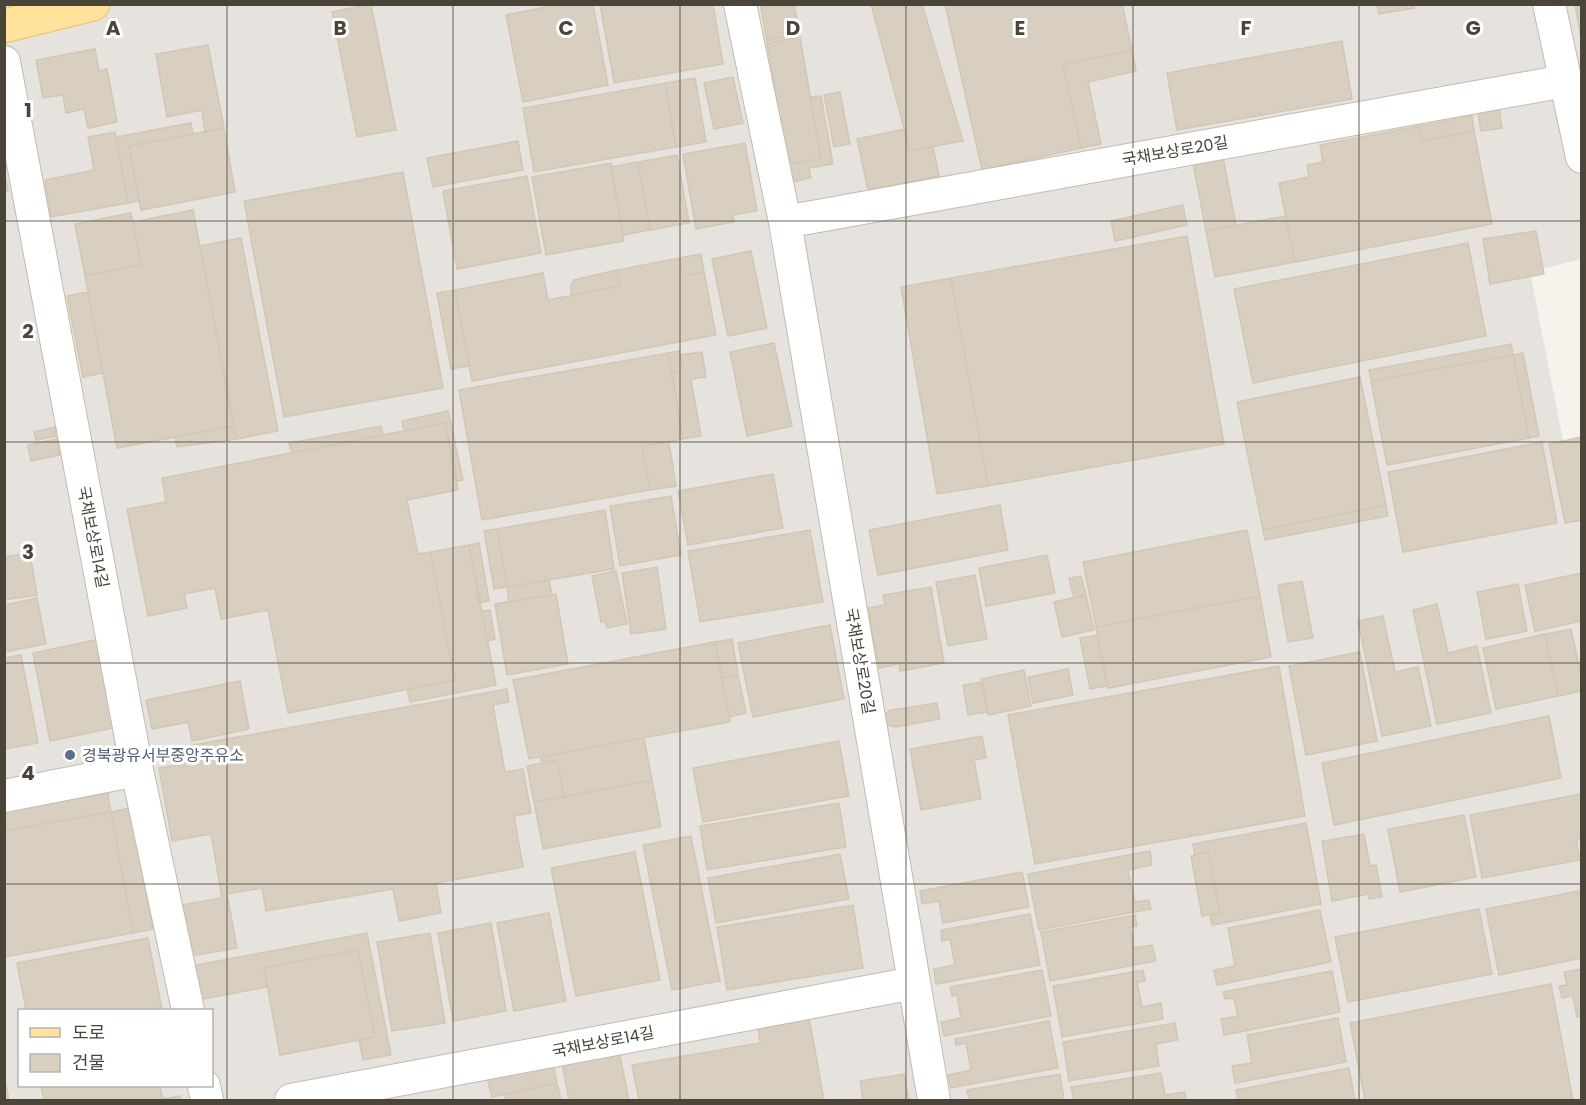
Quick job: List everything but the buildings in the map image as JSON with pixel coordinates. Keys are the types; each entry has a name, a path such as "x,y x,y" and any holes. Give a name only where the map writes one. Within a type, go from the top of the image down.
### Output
{"main road":[{"path":"4,26 93,4"}],"street":[{"name":"국채보상로20길","path":"740,4 785,222 934,1101"},
{"path":"1550,4 1581,158"},
{"name":"국채보상로14길","path":"4,62 137,770 188,1009"},
{"name":"국채보상로20길","path":"785,222 1565,81"},
{"path":"4,796 137,770"},
{"name":"국채보상로14길","path":"291,1101 914,984"}],"shaded area":[{"path":"5,5 1581,5 1581,259 1530,272 1581,532 1581,1100 5,1100"}],"place":[{"name":"경북광유서부중앙주유소","path":"70,755"}]}
